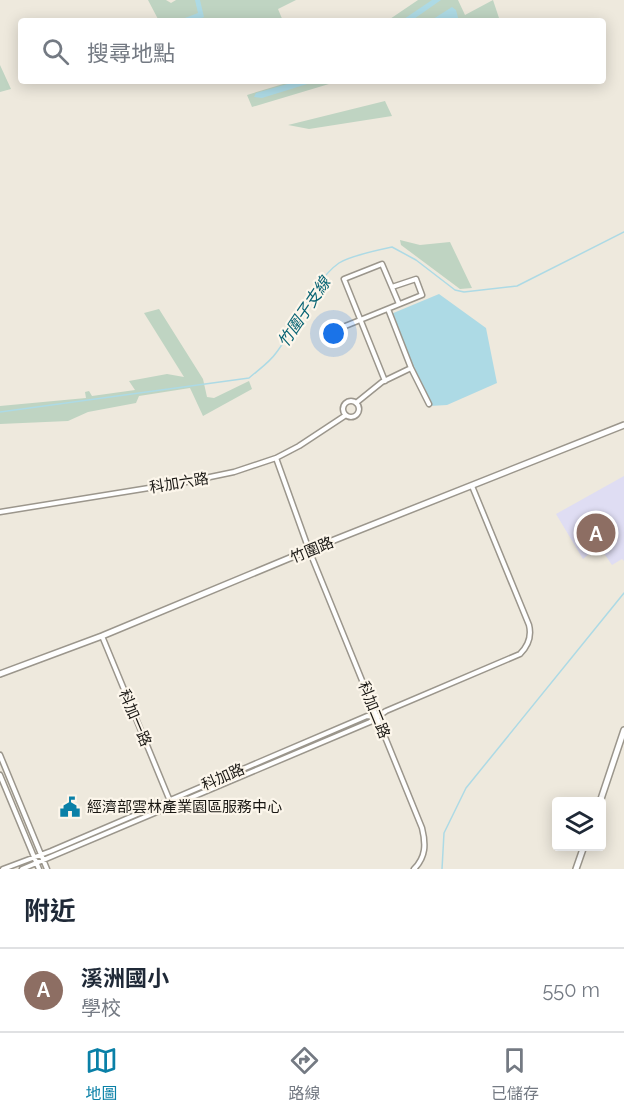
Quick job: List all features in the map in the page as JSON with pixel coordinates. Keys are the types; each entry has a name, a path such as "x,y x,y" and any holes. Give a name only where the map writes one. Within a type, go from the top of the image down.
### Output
{"street":[{"path":"386,381 344,279 382,264 399,304"},
{"path":"323,334 422,295 416,279 392,287"},
{"path":"387,309 411,368 429,404"},
{"path":"356,403 386,381 411,368"},
{"path":"351,401 356,403 358,407 356,415 351,417 346,415 343,408 345,404 351,401"},
{"name":"科加六路","path":"0,512 210,478 234,472 276,458 299,446 346,415"},
{"name":"竹圍路","path":"0,674 102,636 309,550 624,425"},
{"name":"科加二路","path":"276,458 309,550 422,828 426,846 414,869"},
{"name":"科加路","path":"22,869 370,722 386,711 517,657 529,641 531,633 528,620 472,486"},
{"name":"科加一路","path":"102,636 172,806"},
{"name":"科加路","path":"3,869 34,858 367,716 376,717"},
{"path":"601,797 624,730"},
{"path":"0,755 47,869"},
{"path":"0,775 39,869"},
{"path":"576,869 582,851"}],"shaded area":[{"path":"195,0 200,0 204,17 185,18 198,13"},
{"path":"432,0 441,0 415,18 405,18"},
{"path":"452,7 456,10 458,18 435,18"},
{"path":"288,84 307,84 262,98 254,97 256,93"},
{"path":"439,294 486,328 497,383 447,405 430,406 391,314"},
{"path":"624,476 624,561 622,559 612,565 603,552 589,554 583,559 556,514"}],"green space":[{"path":"148,0 166,0 171,3 176,0 296,0 278,9 282,18 157,18"},
{"path":"418,0 458,0 465,15 493,0 499,18 391,18"},
{"path":"0,65 11,89 0,92"},
{"path":"283,84 329,84 252,107 247,95"},
{"path":"385,101 392,116 309,129 288,125"},
{"path":"400,240 420,245 450,242 472,288 460,289 401,245"},
{"path":"159,309 203,379 207,397 214,398 249,381 252,389 203,416 190,388 139,396 136,403 88,412 68,421 0,424 0,406 86,398 85,392 89,391 92,396 135,390 129,381 167,374 184,377 144,313"}],"waterway":[{"name":"竹圍子支線","path":"0,412 249,378 276,353 321,281 339,263 357,256 392,247 416,260 455,290 464,292 517,286 624,232"},
{"path":"442,869 444,833 466,788 624,593"}],"place":[{"name":"溪洲國小","path":"596,533"},
{"name":"經濟部雲林產業園區服務中心","path":"70,807"}]}
